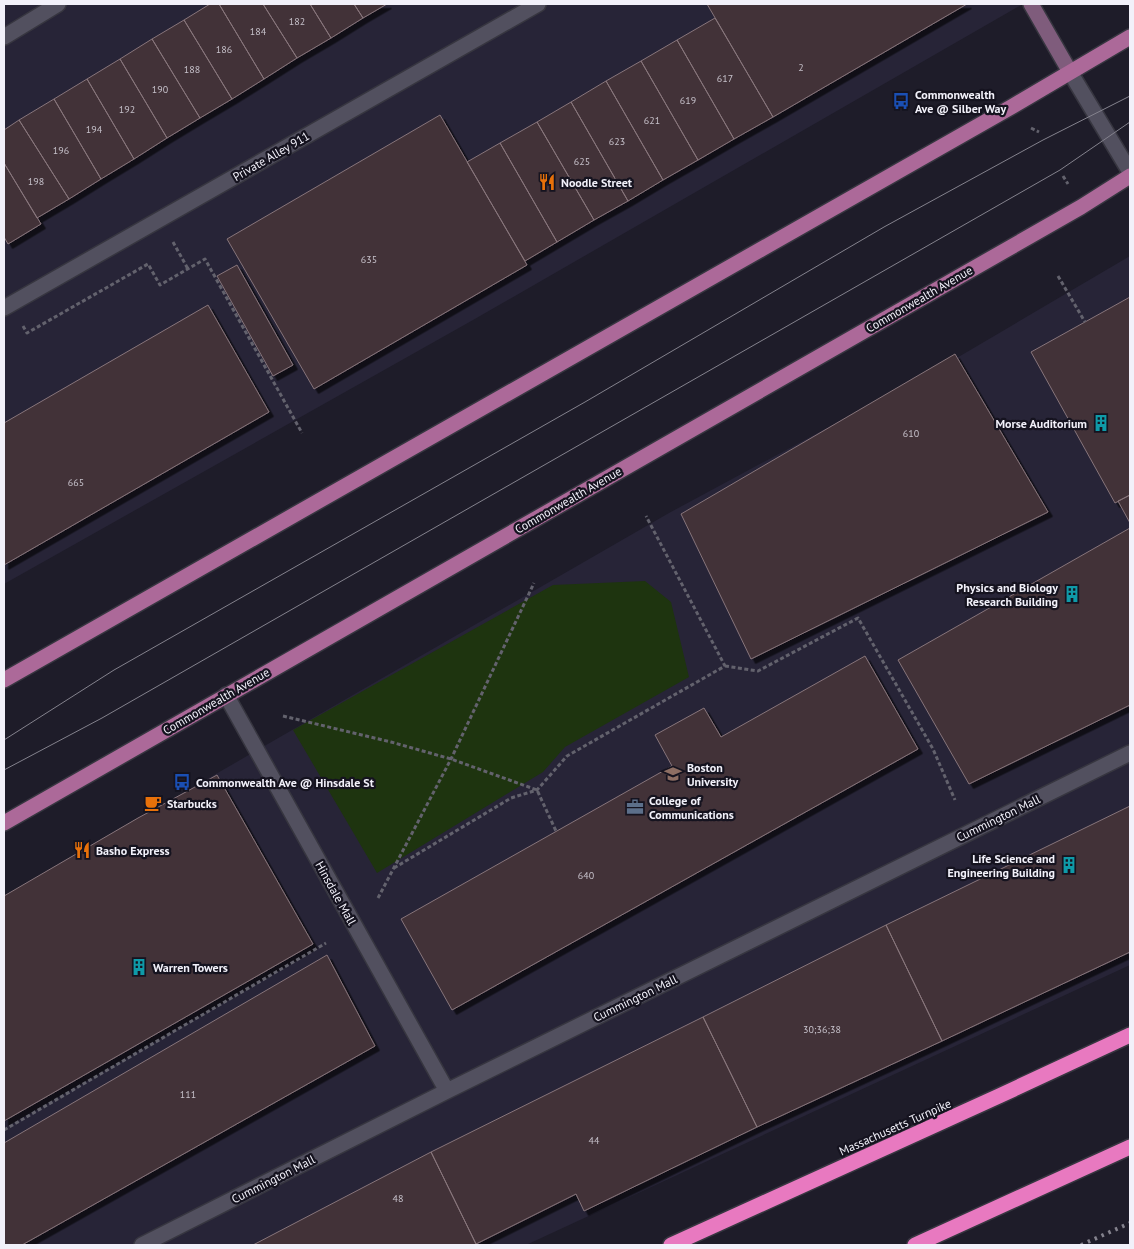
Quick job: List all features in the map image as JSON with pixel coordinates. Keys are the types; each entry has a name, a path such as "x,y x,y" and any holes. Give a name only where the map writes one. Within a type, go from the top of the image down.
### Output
{"highway":[{"name":"Massachusetts Turnpike","path":"671,1245 1130,1035"},
{"path":"915,1245 1130,1147"}],"main road":[{"path":"4,680 996,116 1130,37"},
{"name":"Commonwealth Avenue","path":"4,822 1080,207 1130,176"}],"street":[{"path":"4,37 58,4"},
{"name":"Private Alley 911","path":"7,306 538,4"},
{"path":"1032,4 1130,172"},
{"name":"Hinsdale Mall","path":"226,695 447,1091"},
{"name":"Cummington Mall","path":"142,1245 447,1091 1130,752"}],"path":[{"path":"172,240 188,269"},
{"path":"7,306 27,333 148,264 160,285 205,259 302,433"},
{"path":"1058,276 1085,322"},
{"path":"646,516 725,666"},
{"path":"378,898 451,759 534,582"},
{"path":"394,868 511,798 537,790 567,756 725,666 758,671 858,618 933,749 955,800"},
{"path":"283,716 391,742 451,759 537,790 556,831"},
{"path":"4,1130 326,944"}],"shaded area":[{"path":"4,4 1023,4 473,320 4,584"},
{"name":"Boston University","path":"1130,256 1130,965 526,1245 4,1245 4,896 669,513 955,359"}],"green space":[{"path":"645,581 671,602 689,677 565,747 543,772 377,873 293,730 553,585"}],"building":[{"path":"210,4 219,4 264,79 232,99 184,20"},
{"path":"219,4 263,4 297,58 264,79"},
{"path":"263,4 310,4 331,38 297,58"},
{"path":"310,4 354,4 363,18 331,38"},
{"path":"354,4 387,4 363,18"},
{"path":"707,4 967,4 773,117"},
{"path":"715,18 773,117 734,139 677,40"},
{"path":"184,20 232,99 200,118 152,39"},
{"path":"152,39 200,118 167,138 120,59"},
{"path":"677,40 734,139 698,160 641,61"},
{"path":"120,59 167,138 134,159 87,79"},
{"path":"641,61 698,160 663,180 606,81"},
{"path":"87,79 134,159 101,179 54,99"},
{"path":"606,81 663,180 628,201 571,102"},
{"path":"54,99 101,179 69,199 19,120"},
{"path":"571,102 628,201 594,220 537,122"},
{"path":"440,115 527,265 314,389 227,239"},
{"path":"19,120 69,199 37,218 4,163 4,130"},
{"name":"Noodle Street","path":"537,122 594,220 557,242 500,143"},
{"path":"500,143 557,242 525,261 467,162"},
{"path":"4,163 41,224 8,244 4,237"},
{"path":"237,265 293,365 273,376 217,276"},
{"name":"Morse Auditorium","path":"1130,297 1130,495 1115,503 1031,352"},
{"path":"208,305 269,412 4,565 4,423"},
{"path":"955,354 1048,512 751,659 681,514"},
{"path":"1130,495 1130,523 1118,501"},
{"name":"Physics and Biology Research Building","path":"1130,528 1130,705 969,784 898,660"},
{"path":"865,656 918,749 452,1010 401,919 672,766 655,735 704,708 721,737"},
{"name":"Warren Towers","path":"217,775 313,944 4,1121 4,896 138,818"},
{"name":"Life Science and Engineering Building","path":"1130,806 1130,952 942,1041 886,925"},
{"path":"886,925 942,1041 757,1127 703,1017"},
{"path":"327,955 375,1046 22,1245 4,1245 4,1143"},
{"path":"703,1017 757,1127 584,1211 576,1194 476,1244 431,1152"},
{"path":"431,1152 476,1244 253,1245"}],"tram line":[{"path":"4,740 114,670 585,402 884,227 1043,140 1130,96"},
{"path":"4,770 102,718 1060,170 1130,122"}],"railway":[{"path":"1081,1245 1130,1223"}],"place":[{"name":"Commonwealth Ave @ Silber Way","path":"901,101"},
{"name":"Noodle Street","path":"547,182"},
{"name":"Morse Auditorium","path":"1101,423"},
{"name":"Physics and Biology Research Building","path":"1072,594"},
{"name":"Boston University","path":"673,774"},
{"name":"Commonwealth Ave @ Hinsdale St","path":"182,782"},
{"name":"Starbucks","path":"153,803"},
{"name":"College of Communications","path":"635,807"},
{"name":"Basho Express","path":"82,850"},
{"name":"Life Science and Engineering Building","path":"1069,865"},
{"name":"Warren Towers","path":"139,967"}]}
